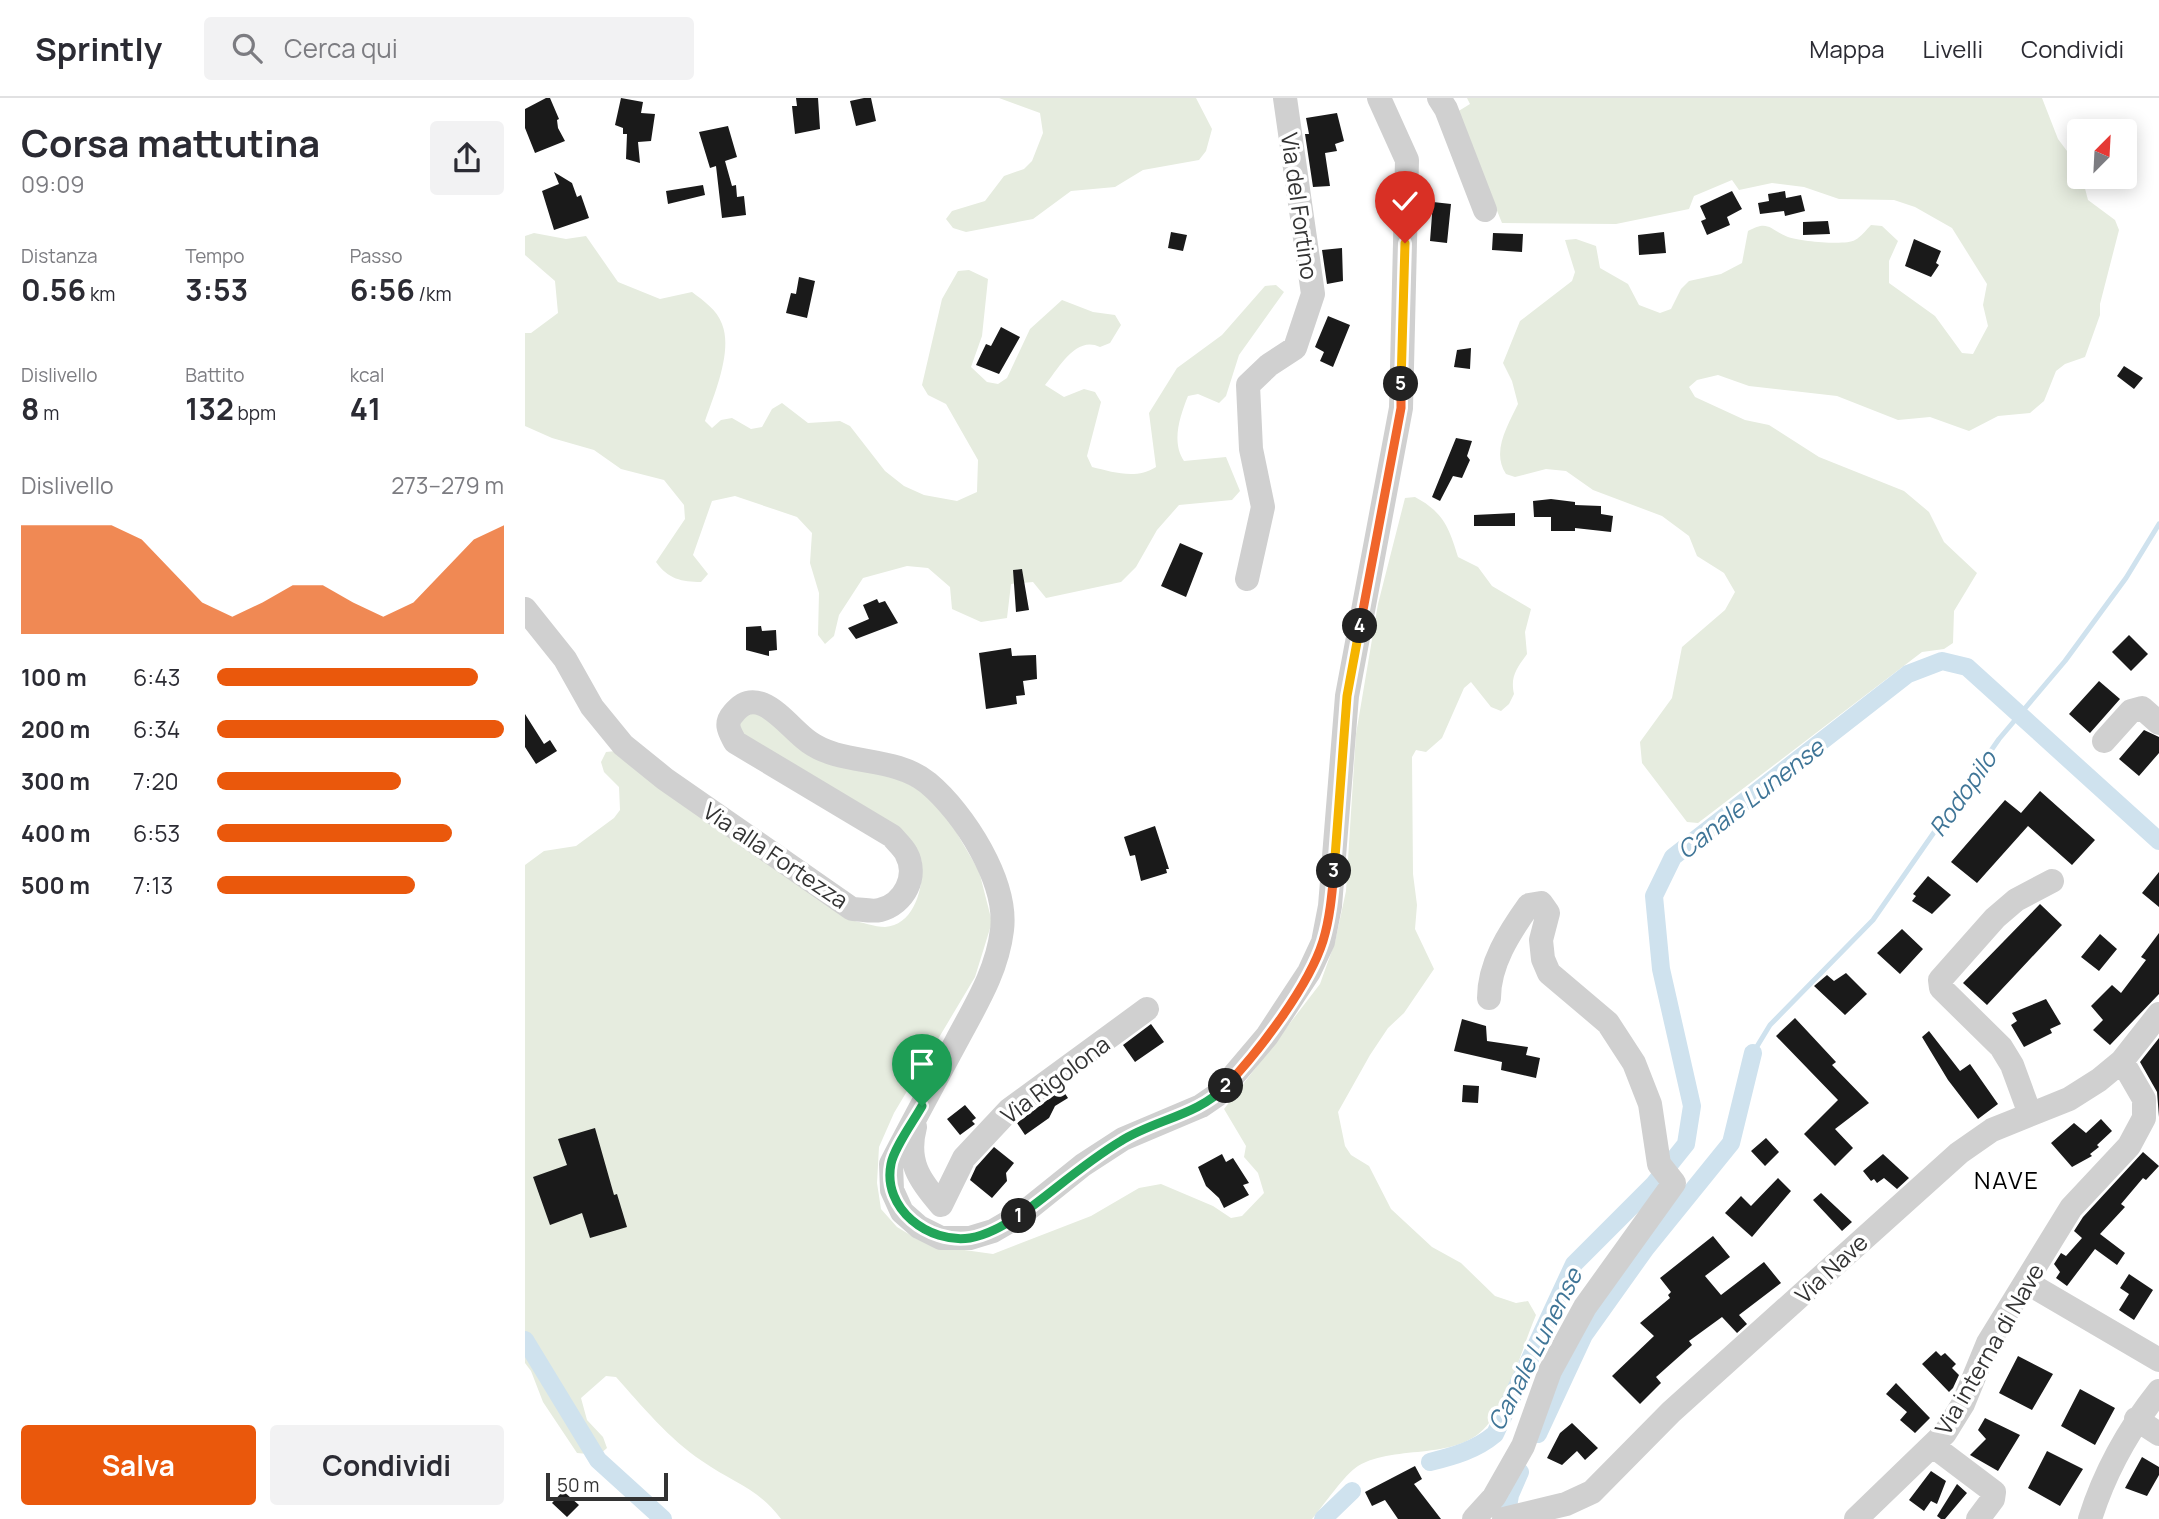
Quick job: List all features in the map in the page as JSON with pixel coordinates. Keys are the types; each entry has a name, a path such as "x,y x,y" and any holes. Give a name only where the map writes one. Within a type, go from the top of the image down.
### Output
{"street":[{"name":"Via del Fortino","path":"1247,579 1263,508 1251,449 1248,385 1269,365 1295,348 1313,294 1285,98"},
{"name":"Via alla Fortezza","path":"525,609 565,659 592,707 623,745 665,779 807,880 852,908 878,911 898,902 910,883 911,870 907,854 892,836 735,742 728,729 730,717 740,705 753,701 768,705 817,748 907,770 927,782 950,807 972,834 987,861 999,897 1003,927 998,957 981,998 891,1164 892,1190 902,1212 919,1227 941,1238 970,1238 993,1231 1023,1214 1083,1165 1123,1139 1201,1106 1217,1095 1267,1037 1309,972 1323,942 1331,906 1347,696 1401,408 1407,160 1379,98"},
{"path":"1439,98 1446,109 1485,210"},
{"path":"2104,741 2131,711 2138,708 2142,708 2159,723"},
{"path":"2030,1114 2012,1065 2001,1047 1941,988 1940,980 2016,900 2052,881"},
{"path":"1475,1519 1494,1497 1523,1446 1550,1371 1585,1307 1674,1183 1664,1170 1650,1104 1634,1063 1608,1023 1549,973 1543,960 1541,940 1548,913 1541,903 1528,905 1504,944 1489,977 1489,998"},
{"name":"Via Rigolona","path":"922,1106 910,1147 921,1183 941,1205 964,1158 1009,1110 1147,1009"},
{"name":"Via Nave","path":"1512,1517 1546,1515 1592,1492 1671,1412 1959,1153 1993,1130 2069,1099 2099,1080 2122,1061 2159,1014"},
{"name":"Via interna di Nave","path":"1856,1519 1945,1433 1963,1404 1988,1343 2071,1208 2129,1146 2144,1118 2144,1099 2122,1061"},
{"path":"2026,1282 2159,1360"},
{"path":"2090,1519 2103,1482 2136,1419 2159,1391"},
{"path":"2136,1419 2159,1434"},
{"path":"1933,1446 1994,1492 1993,1499 1978,1519"}],"shaded area":[{"path":"999,98 1196,98 1212,129 1206,151 1199,160 1143,170 1115,187 1071,191 1033,219 966,232 953,228 946,219 952,211 985,201 1004,176 1024,169 1032,161 1043,133 1040,113"},
{"path":"1467,98 2042,98 2058,139 2067,151 2067,189 2085,189 2088,200 2115,220 2119,230 2100,304 2100,315 2085,357 2065,364 2056,371 2044,401 2030,413 1998,416 1969,431 1930,417 1898,420 1837,396 1749,386 1718,375 1697,380 1689,387 1695,397 1745,420 1769,425 1819,457 1904,491 1929,512 1944,542 1977,573 1954,611 1953,643 1944,649 1922,652 1698,823 1687,822 1642,763 1640,742 1672,698 1682,647 1725,610 1735,592 1724,573 1697,556 1689,536 1662,516 1593,490 1566,471 1546,469 1515,477 1506,474 1500,457 1501,448 1518,404 1512,381 1503,363 1520,321 1572,281 1575,272 1565,240 1576,239 1596,246 1600,268 1628,284 1639,305 1660,313 1671,309 1681,289 1689,281 1721,274 1742,263 1748,231 1755,228 1765,226 1794,239 1832,243 1850,242 1871,225 1882,226 1898,241 1889,261 1889,283 1935,316 1962,353 1973,354 1988,326 1983,305 1987,284 1952,228 1915,207 1894,200 1839,199 1804,187 1772,183 1739,190 1732,180 1694,196 1689,209 1616,224 1502,223 1457,112 1470,104"},
{"path":"534,233 566,239 586,236 618,282 660,299 692,292 713,310 722,324 725,347 721,373 705,421 712,428 721,420 732,418 751,429 762,427 772,409 782,403 808,423 840,421 850,426 885,471 904,486 924,495 957,501 977,492 978,460 946,404 928,395 922,385 942,299 958,271 969,270 988,279 982,336 971,367 987,382 998,384 1007,378 1030,329 1062,300 1093,312 1115,315 1121,325 1110,343 1100,347 1083,345 1076,349 1062,362 1045,385 1064,397 1084,389 1095,392 1101,402 1087,456 1092,467 1124,474 1141,473 1156,467 1149,413 1177,368 1222,335 1265,286 1276,285 1284,292 1239,355 1226,396 1219,403 1198,394 1188,396 1180,420 1177,437 1184,461 1226,457 1240,491 1232,500 1179,505 1157,530 1136,567 1121,582 1046,598 1033,582 1011,584 1007,618 981,622 952,609 950,587 928,568 907,566 863,578 839,615 834,636 825,644 818,635 819,593 810,563 812,533 797,517 735,496 712,501 693,555 708,574 701,582 676,578 665,572 656,562 685,519 684,505 664,480 621,469 594,450 552,438 525,426 525,333 531,333 558,313 555,281 525,255 525,236"},
{"path":"1415,497 1432,508 1444,521 1458,557 1478,567 1492,586 1531,609 1525,632 1527,654 1515,672 1514,694 1509,704 1501,711 1491,707 1471,682 1464,688 1442,738 1426,752 1416,750 1412,757 1413,874 1417,905 1415,929 1434,969 1404,1013 1388,1028 1338,1112 1345,1146 1351,1155 1369,1166 1391,1209 1432,1247 1461,1263 1495,1296 1516,1303 1528,1301 1536,1315 1509,1385 1489,1423 1476,1435 1461,1443 1445,1448 1391,1455 1358,1466 1340,1483 1312,1519 781,1519 754,1492 678,1443 616,1377 606,1376 581,1398 587,1420 603,1437 607,1448 599,1455 577,1453 543,1402 525,1363 525,865 544,851 576,846 614,818 620,810 619,787 604,772 601,762 606,752 616,751 851,920 872,925 885,927 896,924 911,911 920,891 921,859 738,731 739,718 760,711 903,781 927,795 952,825 979,871 992,922 975,977 894,1113 879,1147 877,1183 881,1209 897,1227 917,1239 950,1248 993,1254 1091,1216 1139,1188 1161,1184 1213,1206 1231,1218 1242,1216 1264,1193 1258,1173 1244,1157 1246,1146 1224,1109 1320,984 1335,942 1346,891 1356,734 1378,604 1405,498"}],"building":[{"path":"550,98 559,119 558,128 565,141 535,153 525,128 525,109"},
{"path":"621,98 643,102 641,113 655,114 651,141 638,142 640,163 626,159 627,134 623,134 623,128 615,125"},
{"path":"796,98 818,98 820,129 795,134 792,106 797,106"},
{"path":"871,98 876,121 856,126 850,101"},
{"path":"1337,113 1344,141 1335,144 1337,151 1325,153 1330,186 1313,187 1305,134 1309,134 1306,118"},
{"path":"728,126 737,157 725,161 732,186 736,185 737,197 744,196 746,215 722,218 716,166 710,168 699,132"},
{"path":"554,172 572,183 577,197 581,195 589,218 554,230 542,191 559,184"},
{"path":"703,185 705,195 668,204 666,191"},
{"path":"1732,191 1742,209 1727,217 1730,225 1707,235 1701,221 1706,219 1700,206"},
{"path":"1785,191 1786,198 1801,195 1805,211 1785,216 1784,211 1760,214 1758,203 1769,201 1768,194"},
{"path":"1433,202 1451,204 1447,243 1430,241"},
{"path":"1828,221 1830,234 1803,235 1803,222"},
{"path":"1171,232 1187,235 1183,251 1168,248"},
{"path":"1664,232 1666,253 1639,255 1638,235"},
{"path":"1493,233 1523,234 1522,252 1492,250"},
{"path":"1914,239 1941,251 1936,263 1939,265 1931,277 1905,266"},
{"path":"1342,248 1343,281 1327,284 1322,250"},
{"path":"799,277 815,281 807,318 786,313 791,293 796,294"},
{"path":"1328,316 1350,325 1333,367 1320,361 1324,352 1315,347"},
{"path":"1001,327 1020,337 999,374 976,365 986,344 991,346"},
{"path":"1471,348 1470,369 1454,367 1457,350"},
{"path":"2124,366 2143,378 2134,389 2117,376"},
{"path":"1456,438 1472,441 1467,456 1470,460 1462,478 1453,476 1440,501 1432,497"},
{"path":"1551,499 1575,502 1575,505 1601,506 1601,514 1613,516 1611,532 1575,528 1575,531 1551,531 1551,517 1534,517 1533,501"},
{"path":"1515,513 1515,526 1474,526 1474,515"},
{"path":"1180,543 1203,553 1186,597 1161,586"},
{"path":"1022,569 1029,610 1016,612 1013,570"},
{"path":"877,599 879,603 885,601 898,623 856,639 848,628 869,619 863,605"},
{"path":"761,626 762,631 776,630 777,650 769,651 769,656 746,650 746,627"},
{"path":"2129,635 2148,654 2131,671 2112,652"},
{"path":"1011,648 1012,656 1036,655 1037,679 1023,681 1025,695 1016,696 1017,704 986,709 979,653"},
{"path":"2099,681 2120,699 2090,733 2069,714"},
{"path":"525,714 544,744 550,740 557,751 536,764 525,747"},
{"path":"2144,730 2159,737 2159,753 2139,776 2119,759"},
{"path":"2040,791 2095,840 2072,865 2028,826 1977,883 1951,862 2005,800 2021,813"},
{"path":"1155,826 1169,869 1166,869 1167,873 1141,881 1135,855 1130,856 1124,837"},
{"path":"2159,872 2159,907 2142,893"},
{"path":"1928,876 1951,895 1932,914 1912,901 1916,896 1913,894"},
{"path":"2040,904 2062,925 1987,1005 1963,983"},
{"path":"1902,929 1923,949 1900,974 1877,953"},
{"path":"2159,933 2159,994 2110,1045 2093,1030 2103,1020 2091,1006 2112,985 2121,993 2146,960 2141,957"},
{"path":"2100,934 2117,949 2099,971 2081,957"},
{"path":"1846,973 1867,994 1845,1015 1814,986 1827,975 1834,981"},
{"path":"2046,999 2061,1024 2050,1029 2052,1033 2024,1047 2011,1025 2017,1021 2012,1013"},
{"path":"1795,1018 1836,1062 1832,1065 1869,1103 1835,1129 1853,1148 1835,1166 1804,1134 1838,1100 1776,1036"},
{"path":"1462,1019 1486,1026 1487,1041 1528,1047 1526,1055 1540,1058 1536,1078 1501,1070 1502,1062 1454,1051"},
{"path":"1151,1024 1164,1042 1135,1062 1123,1045"},
{"path":"1929,1031 1960,1071 1970,1064 1998,1104 1978,1119 1948,1080 1922,1037"},
{"path":"2159,1038 2159,1117 2157,1092 2140,1062"},
{"path":"1463,1085 1479,1086 1478,1103 1462,1102"},
{"path":"1062,1089 1068,1098 1055,1106 1049,1118 1025,1135 1017,1123"},
{"path":"965,1105 976,1118 972,1121 975,1124 960,1135 947,1119"},
{"path":"2101,1119 2112,1131 2097,1145 2099,1147 2090,1154 2092,1156 2072,1167 2051,1143 2074,1123 2086,1133"},
{"path":"595,1128 614,1195 617,1194 627,1227 590,1238 582,1213 550,1225 533,1177 567,1165 558,1139"},
{"path":"1766,1138 1779,1152 1765,1166 1751,1151"},
{"path":"994,1147 1014,1163 1006,1173 1007,1181 992,1198 970,1180 976,1167"},
{"path":"2143,1152 2159,1166 2146,1180 2143,1178 2121,1204 2125,1207 2100,1234 2125,1253 2117,1265 2095,1249 2067,1286 2056,1278 2060,1272 2054,1264 2061,1253 2066,1256 2082,1238 2074,1231 2083,1217"},
{"path":"1222,1154 1226,1162 1233,1158 1249,1183 1243,1185 1249,1195 1224,1208 1219,1198 1206,1186 1198,1167"},
{"path":"1883,1154 1909,1178 1897,1189 1884,1178 1877,1183 1874,1179 1871,1181 1863,1171"},
{"path":"1778,1178 1791,1191 1752,1237 1725,1213 1741,1196 1751,1206"},
{"path":"1821,1193 1852,1222 1842,1231 1813,1200"},
{"path":"1713,1236 1730,1257 1705,1276 1721,1295 1764,1262 1781,1283 1739,1315 1747,1324 1737,1333 1722,1317 1689,1341 1692,1345 1656,1377 1661,1383 1640,1404 1612,1376 1654,1336 1640,1323 1670,1298 1668,1295 1671,1292 1660,1278"},
{"path":"2129,1274 2153,1290 2134,1320 2119,1310 2129,1294 2120,1288"},
{"path":"1936,1351 1941,1356 1945,1353 1956,1364 1952,1368 1959,1375 1949,1392 1922,1364"},
{"path":"2018,1356 2053,1374 2032,1410 1999,1393"},
{"path":"1896,1383 1930,1418 1915,1433 1900,1420 1907,1412 1886,1394"},
{"path":"2080,1389 2115,1408 2095,1445 2061,1426"},
{"path":"1985,1418 2020,1435 1998,1471 1970,1455 1986,1439 1978,1430"},
{"path":"1572,1423 1598,1448 1585,1460 1577,1451 1562,1465 1547,1458 1560,1433"},
{"path":"2047,1451 2083,1469 2060,1506 2028,1488"},
{"path":"2142,1457 2159,1467 2159,1475 2147,1496 2125,1488"},
{"path":"1415,1466 1422,1479 1414,1484 1441,1519 1398,1519 1385,1500 1372,1506 1365,1492"},
{"path":"1931,1471 1946,1481 1937,1504 1931,1501 1924,1511 1909,1500"},
{"path":"1957,1484 1967,1493 1945,1519 1941,1519 1937,1516"},
{"path":"563,1491 579,1505 567,1517 552,1503"}],"waterway":[{"name":"Rodopilo","path":"1753,1053 1770,1025 1873,920 1999,739 2065,661 2126,578 2159,524"},
{"name":"Canale Lunense","path":"1430,1462 1456,1455 1495,1434 1574,1264 1654,1184 1686,1144 1692,1106 1661,969 1654,896 1673,857 1908,674 1942,661 1967,667 2159,841"},
{"path":"1538,1434 1584,1335 1646,1248 1731,1143 1753,1053"},
{"name":"Canale Lunense","path":"525,1340 598,1460 663,1519"},
{"path":"1506,1519 1510,1495 1520,1472"},
{"name":"Canale Lunense","path":"1323,1519 1352,1491"}],"district":[{"name":"NAVE","path":"2007,1179"}],"route":[{"path":"922,1106 891,1164 892,1190 902,1212 919,1227 941,1238 970,1238 993,1231 1023,1214 1083,1165 1123,1139 1201,1106 1217,1095 1267,1037 1309,972 1323,942 1331,906 1347,696 1401,408 1405,243"}]}
